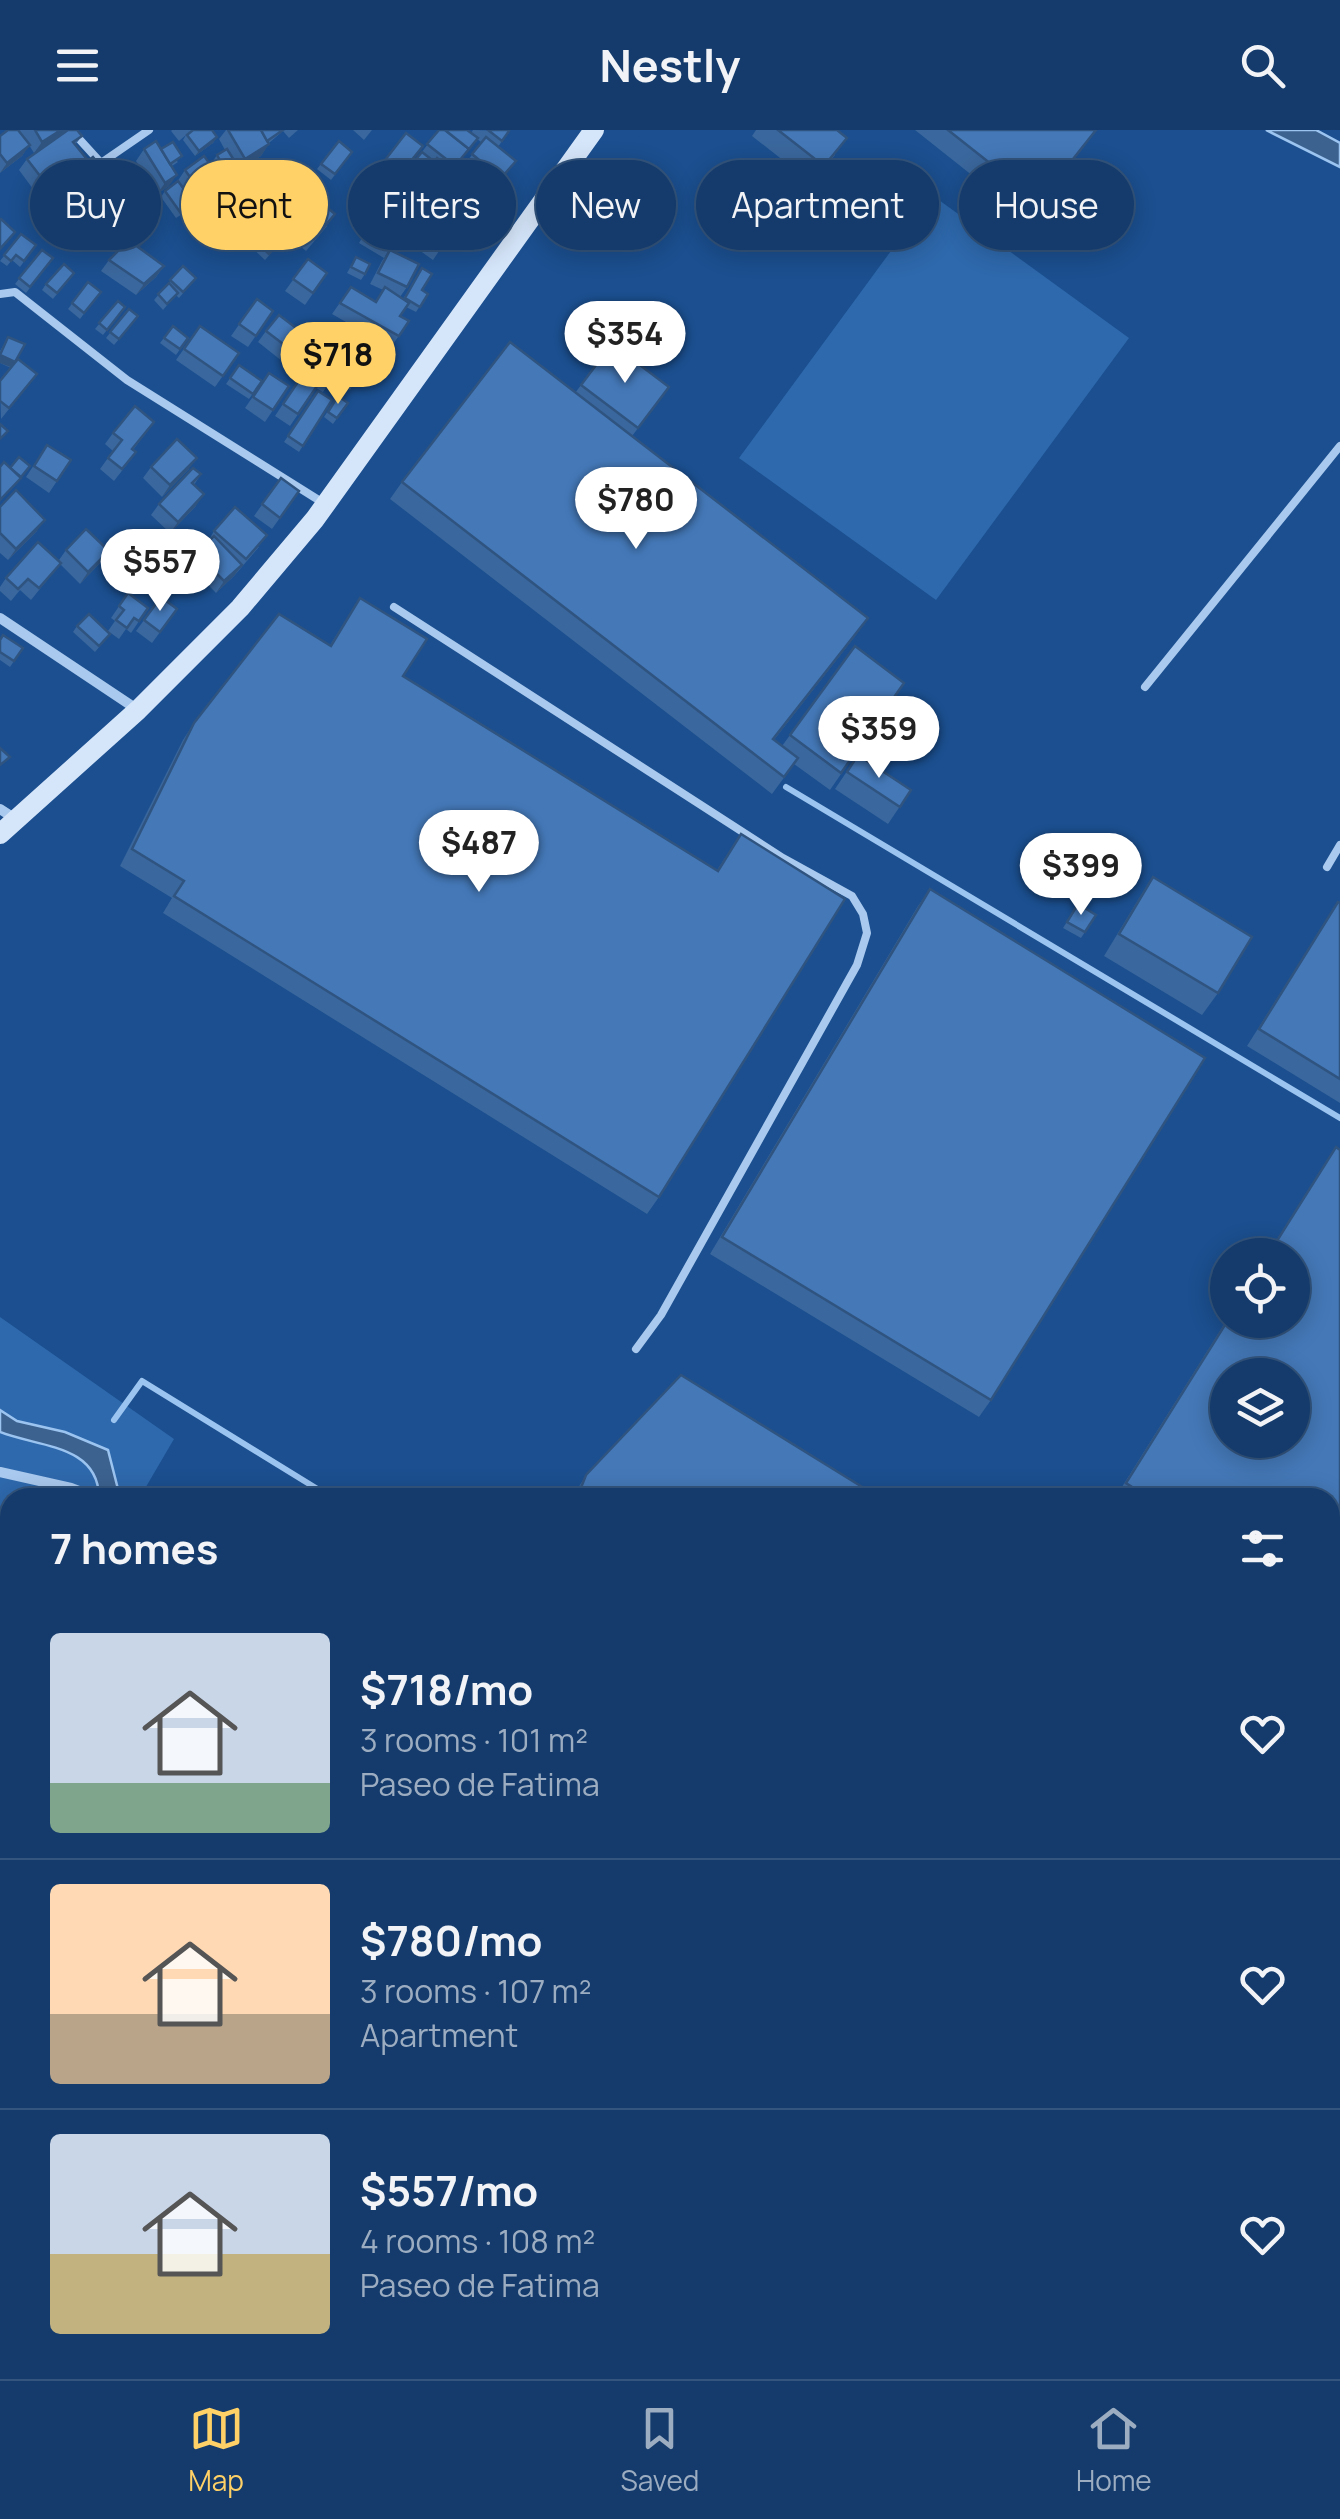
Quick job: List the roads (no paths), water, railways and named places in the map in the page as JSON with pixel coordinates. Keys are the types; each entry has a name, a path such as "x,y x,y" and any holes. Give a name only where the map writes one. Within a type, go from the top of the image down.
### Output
{"street":[{"path":"0,834 9,815 138,710 240,608 325,504 594,130"},
{"path":"0,618 138,710"},
{"path":"0,1472 71,1488"}],"lane":[{"path":"71,130 101,163 150,130"},
{"path":"0,294 14,292 127,380 325,504"},
{"path":"1144,688 1340,446"},
{"path":"394,607 783,858 852,896 863,914 868,933 856,966 661,1314 636,1349"},
{"path":"1327,867 1340,845"}],"waterway":[{"path":"786,787 1340,1118"},
{"path":"114,1420 142,1381 316,1488"}]}
